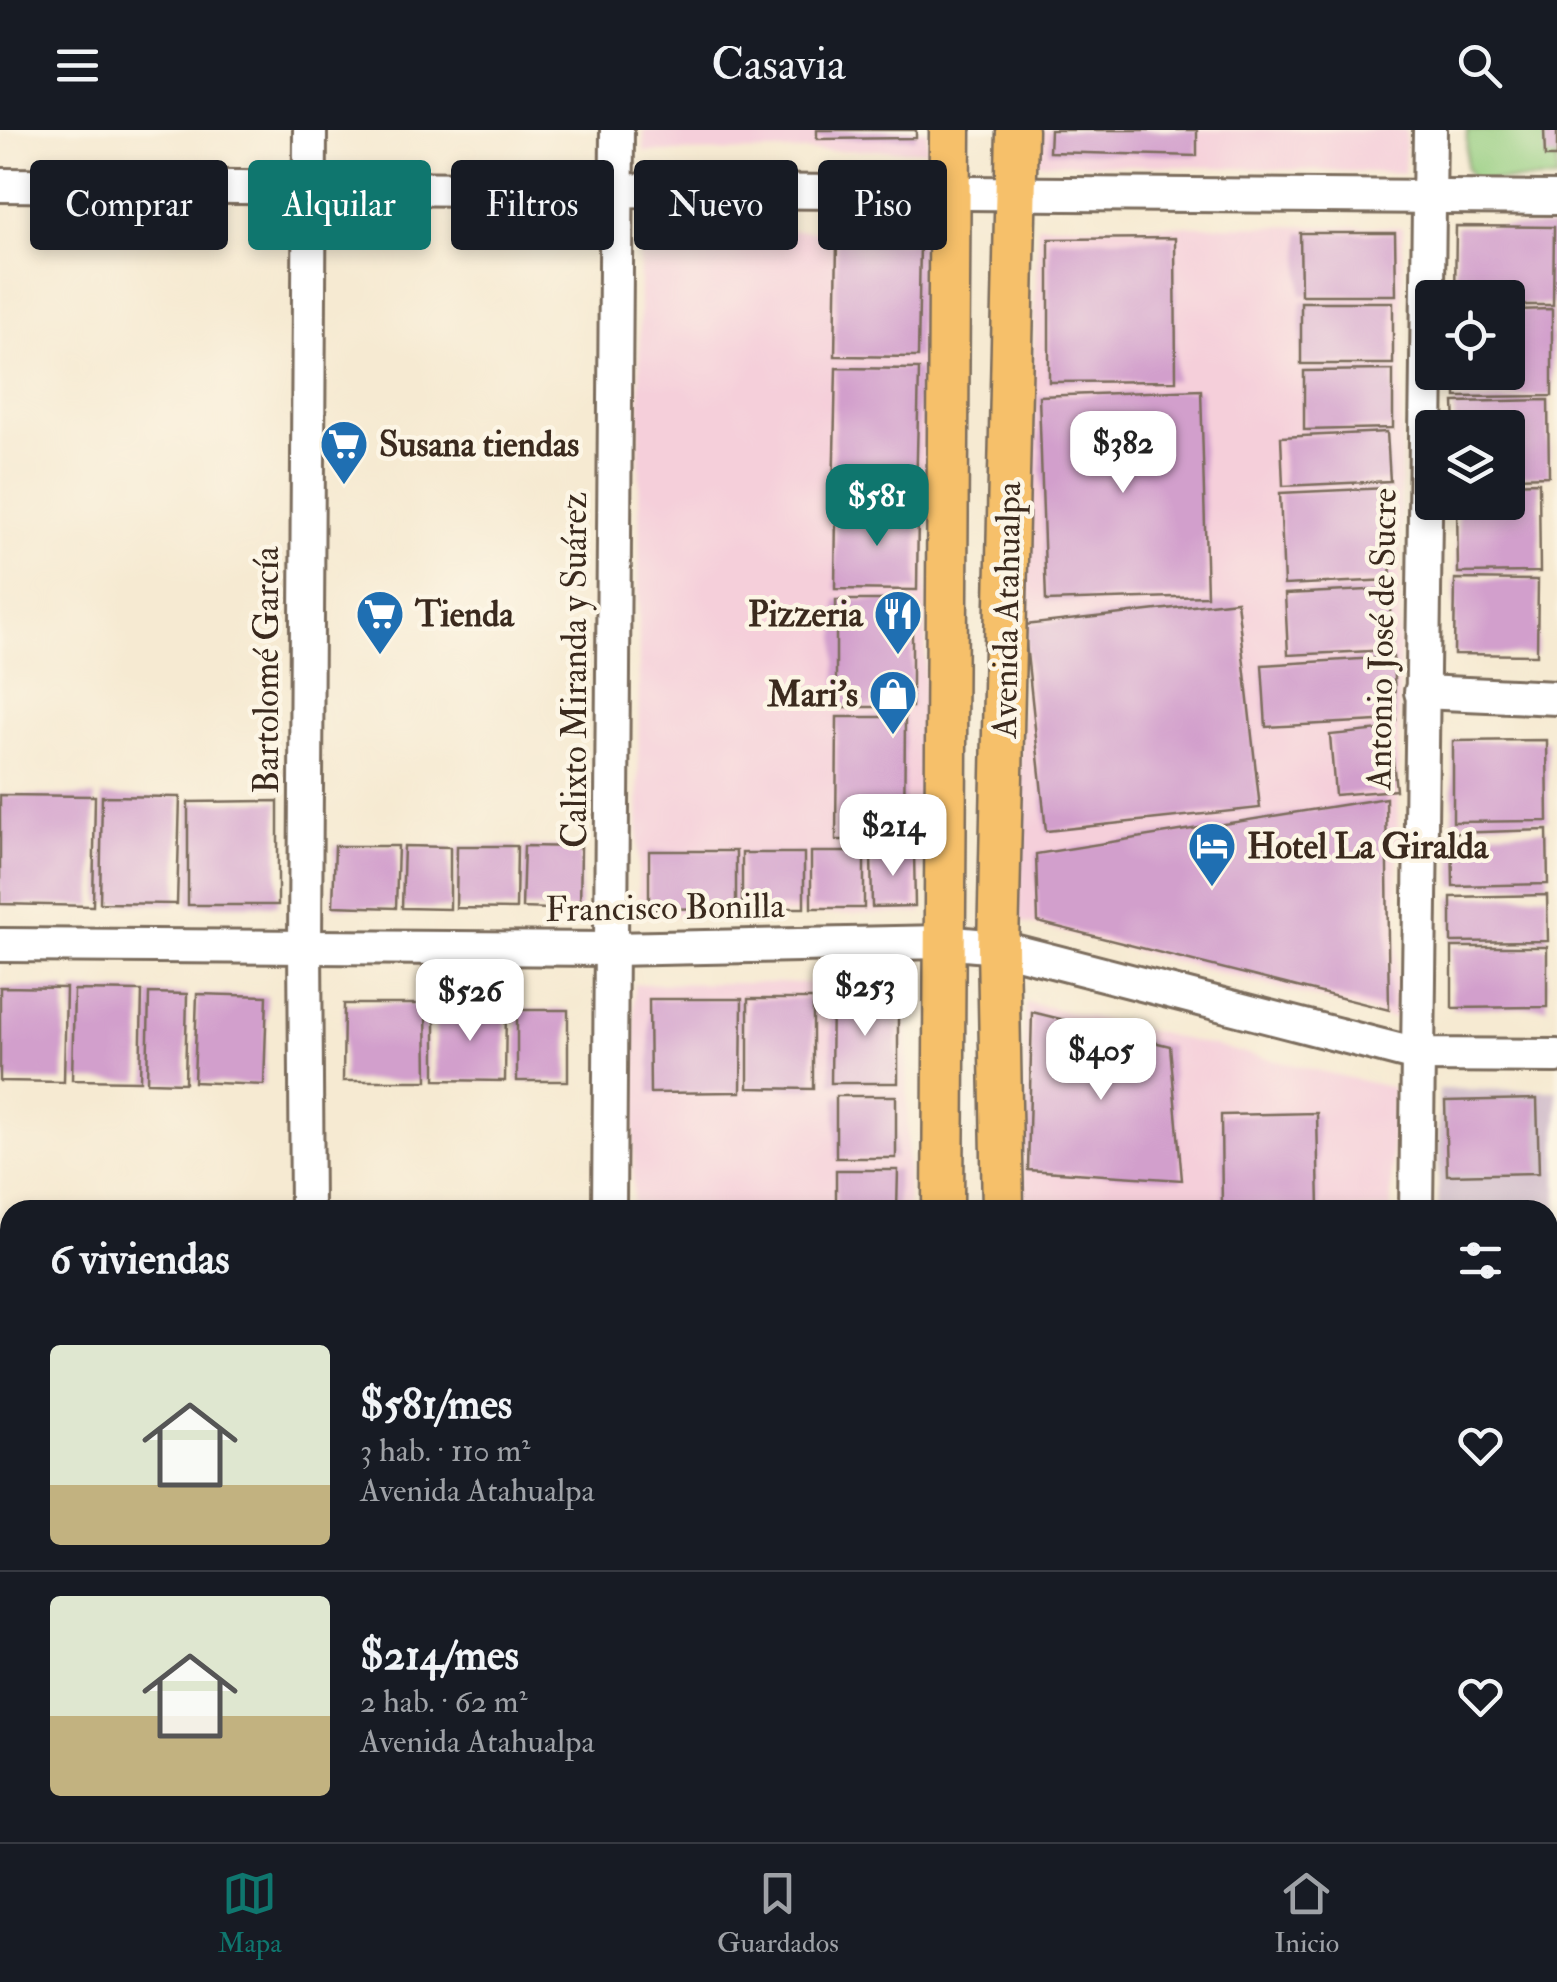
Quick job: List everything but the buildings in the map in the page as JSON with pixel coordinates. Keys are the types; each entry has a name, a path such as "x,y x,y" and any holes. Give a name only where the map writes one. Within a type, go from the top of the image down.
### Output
{"main road":[{"name":"Avenida Atahualpa","path":"943,1200 950,130"},
{"name":"Avenida Atahualpa","path":"1012,1200 998,947 1016,130"}],"street":[{"name":"Bartolomé García","path":"309,160 310,130"},
{"name":"Calixto Miranda y Suárez","path":"609,1200 618,130"},
{"name":"Antonio José de Sucre","path":"1416,1200 1430,130"},
{"path":"0,185 248,187"},
{"path":"431,189 1557,198"},
{"name":"Bartolomé García","path":"306,1200 309,250"},
{"path":"1421,692 1557,698"},
{"name":"Francisco Bonilla","path":"0,945 612,949 943,942 998,947 1417,1055 1557,1056"}],"shaded area":[{"path":"644,130 927,130 927,150 644,152"},
{"path":"1036,130 1406,130 1404,173 1036,162"},
{"path":"1038,225 1403,227 1396,1019 1015,920"},
{"path":"798,231 818,231 818,250 931,250 922,913 638,916 640,250 798,250"},
{"path":"907,982 908,1200 633,1200 634,984"},
{"path":"1025,1002 1393,1088 1391,1200 1023,1200"},
{"path":"1439,1089 1557,1090 1557,1200 1438,1200"}],"green space":[{"path":"1467,130 1557,130 1557,180 1474,181 1466,168"}],"place":[{"name":"Susana tiendas","path":"344,486"},
{"name":"Tienda","path":"380,656"},
{"name":"Pizzeria","path":"898,656"},
{"name":"Mari's","path":"893,736"},
{"name":"Hotel La Giralda","path":"1212,888"}]}
